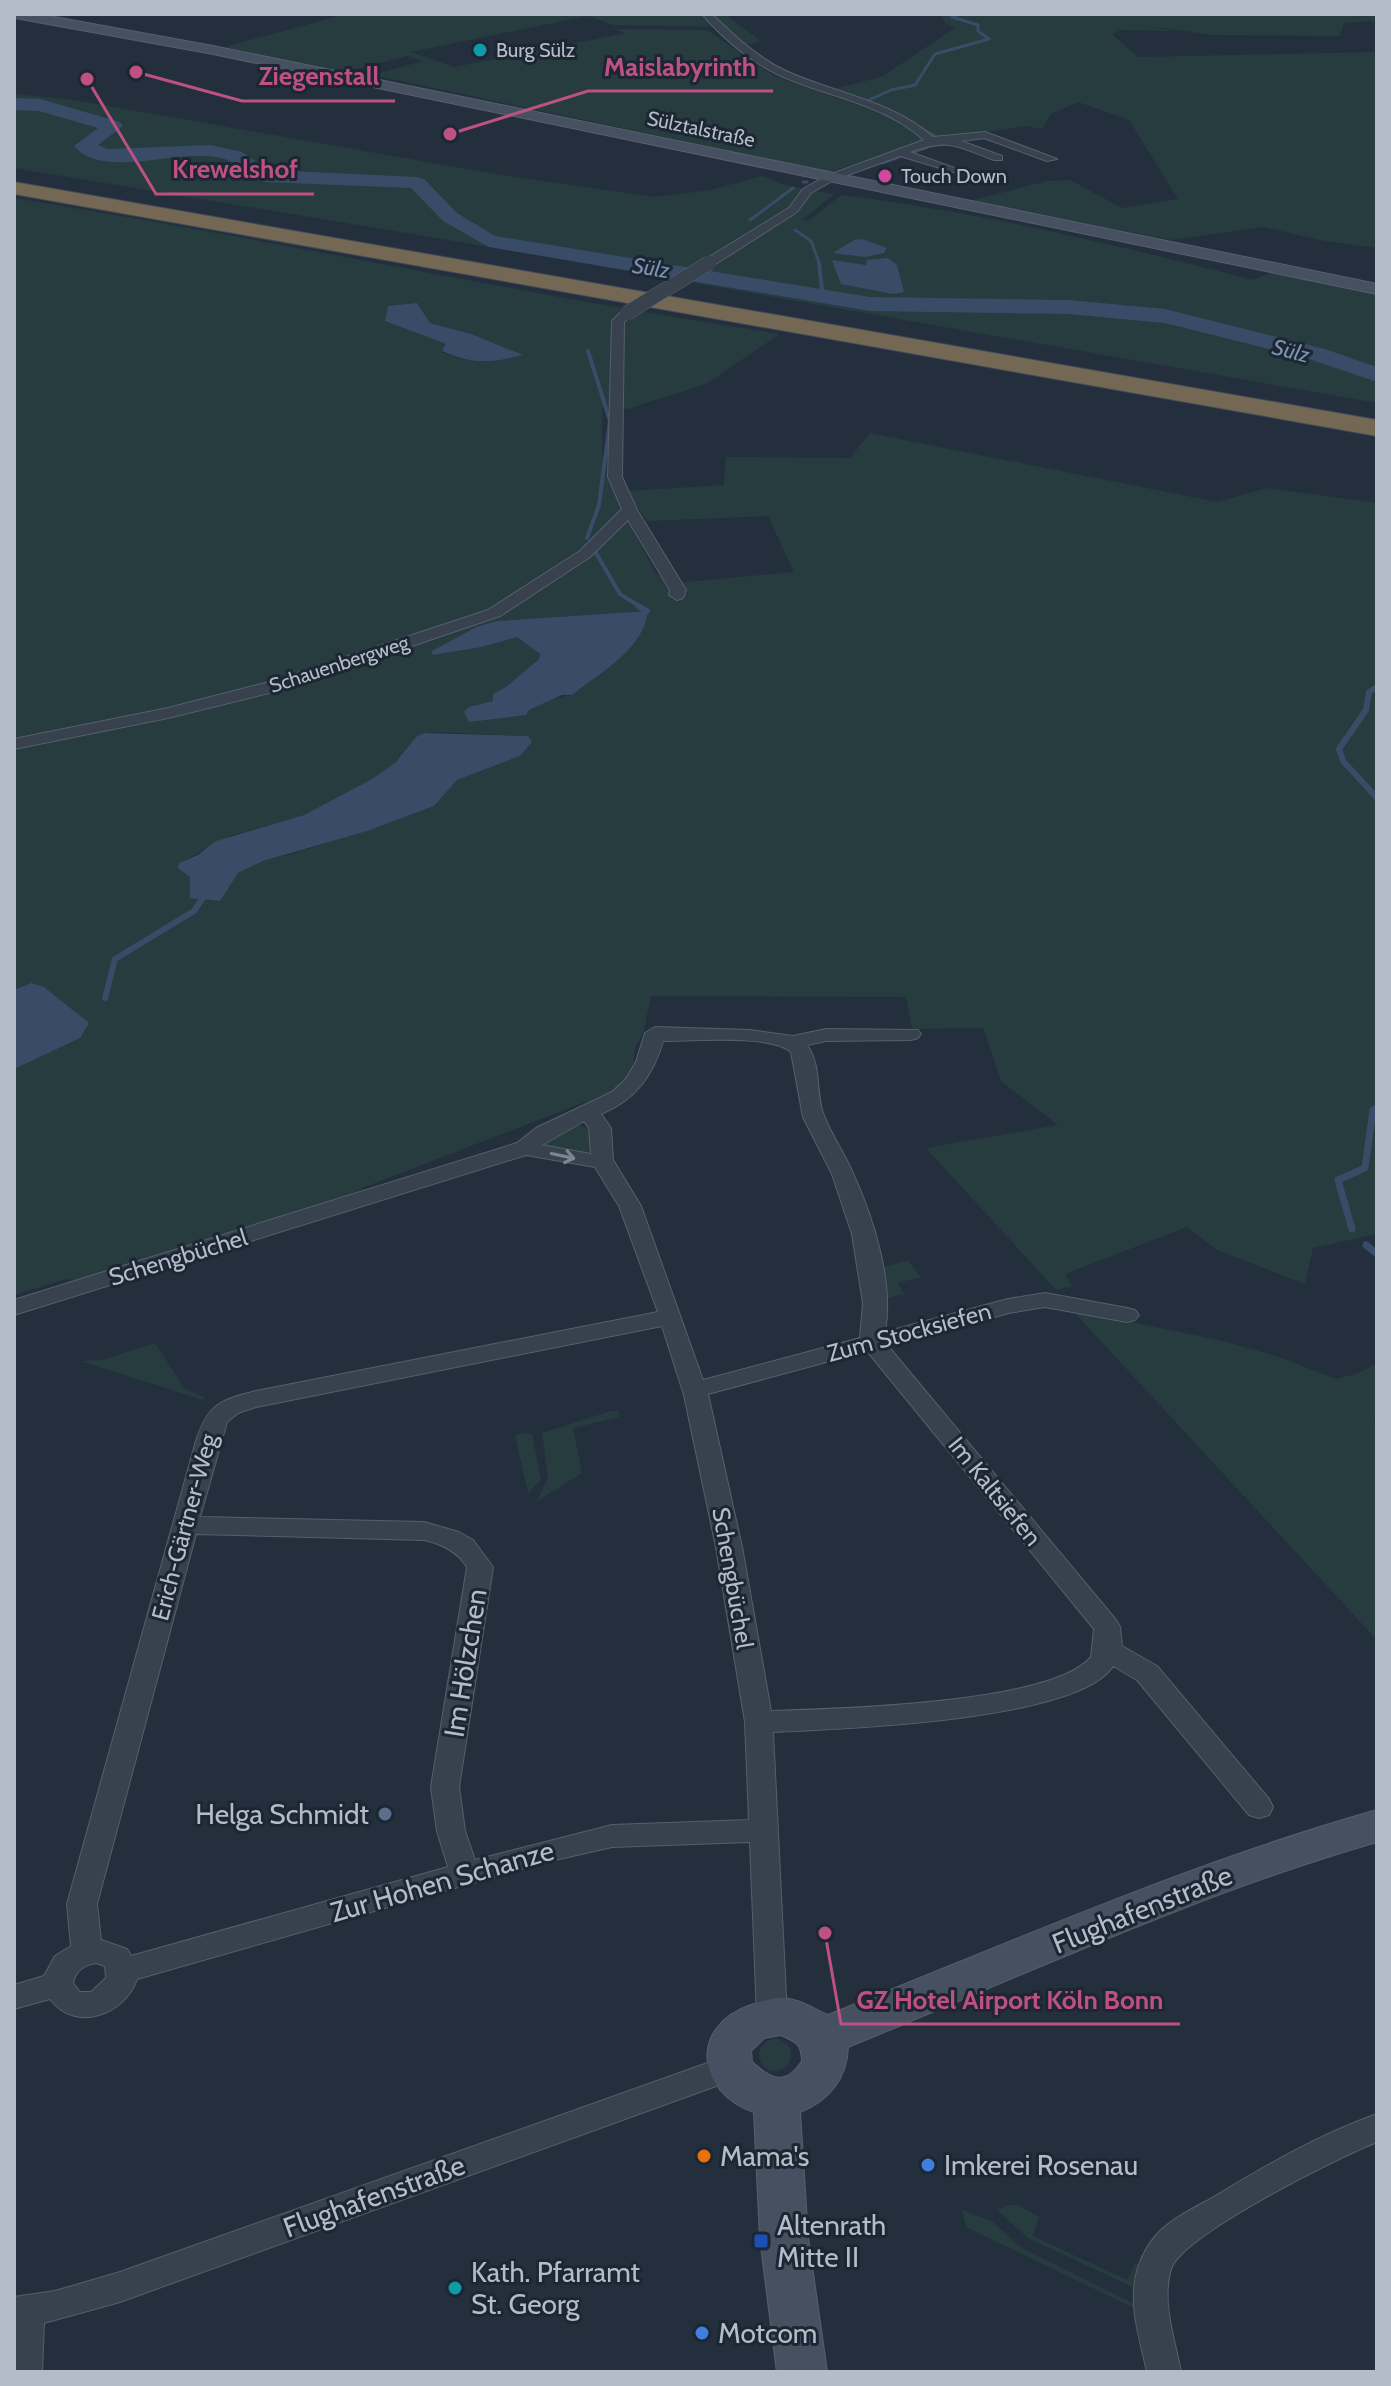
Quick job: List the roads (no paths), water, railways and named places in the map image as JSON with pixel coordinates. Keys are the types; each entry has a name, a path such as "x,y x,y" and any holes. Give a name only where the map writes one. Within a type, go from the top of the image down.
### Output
{"highway":[{"path":"14,177 1377,414"},
{"path":"14,188 1377,428"}],"main road":[{"name":"Sülztalstraße","path":"15,14 213,50 1377,289"},
{"name":"Flughafenstraße","path":"821,2038 1200,1885 1321,1841 1377,1826"},
{"path":"772,2016 799,2019 821,2038 827,2054 824,2070 814,2085 797,2095 776,2098 756,2093 740,2082 730,2068 728,2054 732,2040 740,2028 753,2020 772,2016"},
{"path":"776,2098 784,2238 802,2372"}],"street":[{"path":"707,14 740,45 772,68 893,116 931,141"},
{"path":"677,595 678,590 630,510 615,477 618,321 793,210 807,191 830,178 931,141 985,135 1051,159"},
{"path":"952,141 998,158"},
{"path":"901,153 953,171"},
{"name":"Schauenbergweg","path":"14,744 168,713 279,685 494,613 585,554 630,510"},
{"name":"Schengbüchel","path":"14,1308 525,1148 536,1137 617,1098 644,1073 655,1034 776,1037 793,1042"},
{"path":"871,1341 875,1329 873,1300 857,1212 842,1172 815,1119 804,1057 793,1042 826,1035 911,1034"},
{"name":"Schengbüchel","path":"589,1113 600,1128 602,1160 630,1206 671,1317 694,1390 729,1547 759,1722 772,2016"},
{"name":"Schengbüchel","path":"525,1148 585,1161 602,1160"},
{"name":"Zum Stocksiefen","path":"694,1390 1008,1306 1045,1300 1127,1315"},
{"name":"Erich-Gärtner-Weg","path":"87,1952 82,1904 215,1418 222,1410 256,1399 671,1317"},
{"name":"Im Kaltsiefen","path":"871,1341 1107,1627 1107,1645"},
{"name":"Im Hölzchen","path":"185,1525 424,1531 455,1540 475,1555 480,1567 445,1787 451,1831 465,1873"},
{"path":"759,1722 886,1717 992,1704 1064,1685 1088,1675 1099,1667 1107,1645 1121,1660 1147,1673 1259,1807"},
{"name":"Zur Hohen Schanze","path":"124,1970 465,1873 612,1836 765,1830"},
{"path":"87,1952 107,1953 116,1957 124,1970 123,1982 116,1992 90,2005 70,2002 62,1996 57,1985 63,1966 87,1952"},
{"path":"14,1997 57,1985"},
{"name":"Flughafenstraße","path":"21,2312 120,2287 194,2262 730,2068"},
{"path":"1164,2372 1152,2301 1160,2256 1188,2229 1297,2164 1377,2128"},
{"path":"21,2312 25,2372"}],"water":[{"path":"862,239 887,248 884,253 865,257 833,253 854,240"},
{"path":"888,258 897,265 904,292 893,294 841,284 832,260 866,265 867,260"},
{"path":"417,303 430,323 471,334 523,355 491,361 464,359 442,351 446,344 385,321 388,306"},
{"path":"647,611 639,636 619,659 572,695 562,695 529,710 526,715 469,722 464,712 469,707 493,701 493,694 539,659 540,654 517,637 482,647 433,655 432,651 476,627 497,621"},
{"path":"424,733 528,736 532,742 520,756 457,780 434,806 367,831 263,861 238,873 220,901 190,898 190,877 178,868 179,863 198,855 216,841 304,815 372,779 395,763 416,737"},
{"path":"31,983 44,987 89,1023 80,1038 14,1069 14,990"}],"waterway":[{"path":"874,104 867,101 891,90 915,85 935,54 989,39 978,31 978,25 952,17 959,14"},
{"name":"Sülz","path":"14,104 40,105 113,126 84,146 107,155 210,150 235,156 265,176 417,183 450,217 489,241 870,304 1068,307 1165,316 1317,354 1377,375"},
{"path":"900,116 940,139"},
{"path":"914,152 938,143"},
{"path":"882,163 899,157"},
{"path":"750,220 793,188"},
{"path":"795,230 811,241 820,265"},
{"path":"819,263 823,298"},
{"path":"587,538 599,505 610,421 588,351"},
{"path":"596,553 620,594 642,608"},
{"path":"638,606 647,611 642,615"},
{"path":"1377,687 1369,692 1366,710 1339,749 1343,761 1377,798"},
{"path":"105,998 115,959 194,911 206,893"},
{"path":"1352,1229 1338,1180 1365,1168 1373,1110 1377,1108"},
{"path":"1366,1245 1377,1254"}],"place":[{"name":"Burg Sülz","path":"480,50"},
{"name":"Ziegenstall","path":"136,72"},
{"name":"Krewelshof","path":"87,79"},
{"name":"Maislabyrinth","path":"450,134"},
{"name":"Touch Down","path":"885,176"},
{"name":"Helga Schmidt","path":"385,1814"},
{"name":"GZ Hotel Airport Köln Bonn","path":"825,1933"},
{"name":"Mama's","path":"704,2156"},
{"name":"Imkerei Rosenau","path":"928,2165"},
{"name":"Altenrath Mitte II","path":"761,2241"},
{"name":"Kath. Pfarramt St. Georg","path":"455,2288"},
{"name":"Motcom","path":"702,2333"}]}
